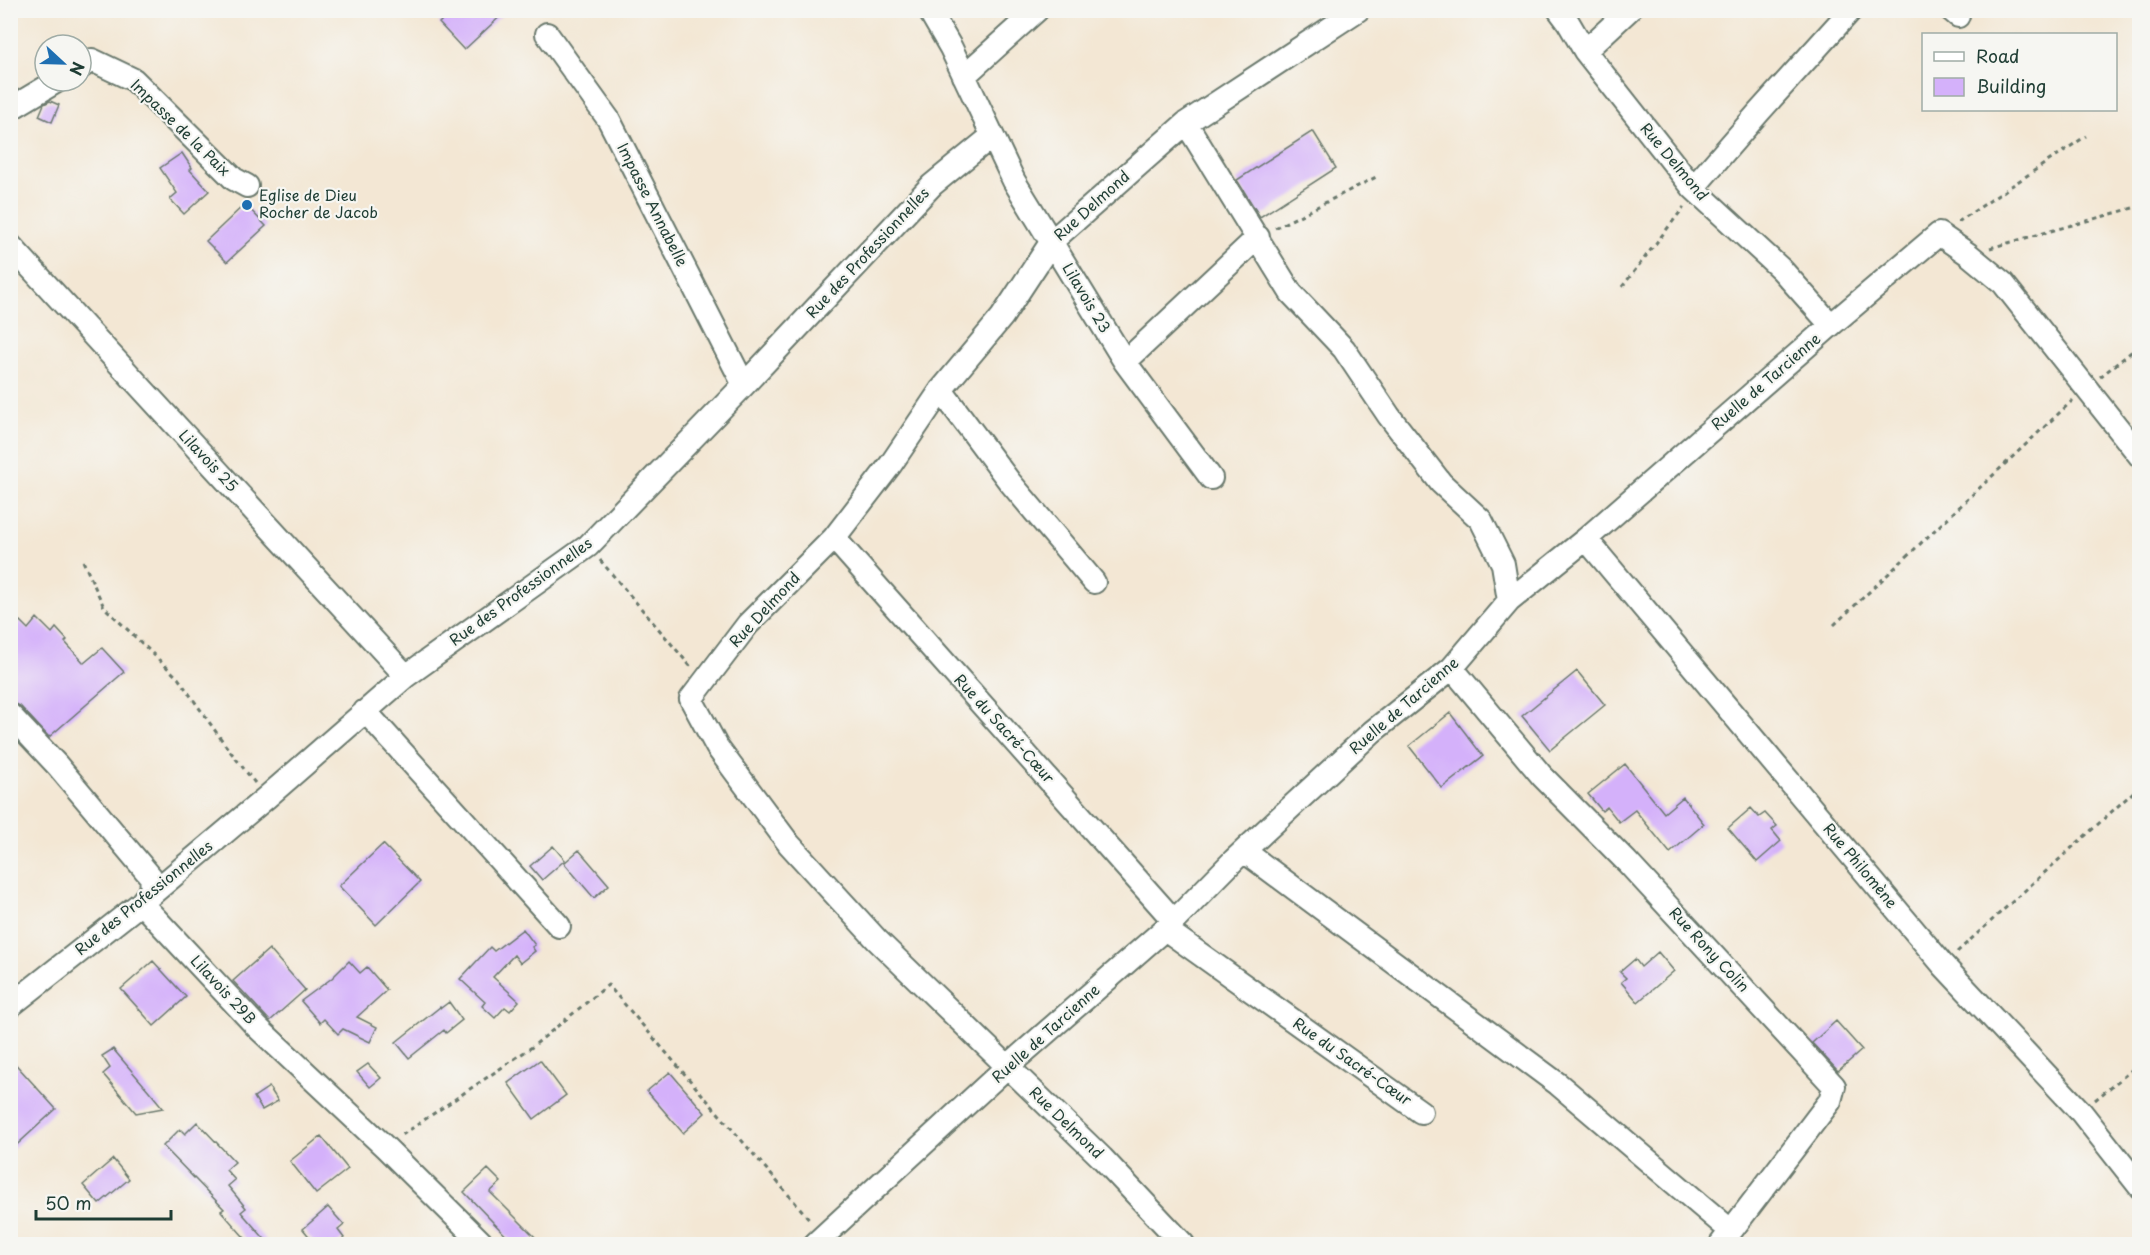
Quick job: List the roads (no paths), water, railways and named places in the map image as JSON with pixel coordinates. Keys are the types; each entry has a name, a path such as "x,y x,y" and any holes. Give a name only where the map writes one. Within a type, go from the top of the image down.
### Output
{"street":[{"name":"Lilavois 23","path":"929,10 964,76 1014,181 1125,363 1211,478"},
{"path":"964,76 1037,10"},
{"name":"Rue Delmond","path":"1183,1245 1102,1158 877,940 789,844 717,747 691,699 748,624 834,538 891,464 941,390 1002,317 1052,241 1186,123 1358,10"},
{"name":"Rue Delmond","path":"1559,10 1585,51 1694,190 1782,270 1831,325"},
{"path":"1585,51 1629,10"},
{"path":"1694,190 1759,112 1851,10"},
{"name":"Impasse Annabelle","path":"546,34 609,120 744,385"},
{"name":"Impasse de la Paix","path":"93,60 134,80 234,179 247,186"},
{"path":"10,109 37,93"},
{"path":"1186,123 1291,293 1344,349 1389,416 1441,483 1481,520 1503,564 1509,601"},
{"name":"Rue des Professionnelles","path":"10,1006 141,903 406,676 588,546 744,385 932,185 993,136"},
{"name":"Ruelle de Tarcienne","path":"819,1240 1008,1066 1170,925 1244,851 1372,732 1452,668 1509,601 1586,539 1939,234 2003,283 2139,456"},
{"path":"1125,363 1258,237"},
{"name":"Lilavois 25","path":"10,245 406,676"},
{"path":"941,390 1009,481 1095,582"},
{"name":"Rue du Sacré-Cœur","path":"834,538 1170,925 1421,1112"},
{"name":"Rue Philomène","path":"1586,539 1943,965 2081,1112 2139,1187"},
{"name":"Rue Rony Colin","path":"1452,668 1542,776 1627,862 1834,1086 1830,1101 1726,1238"},
{"path":"366,711 559,926"},
{"path":"10,715 57,765 151,878 152,890 141,903"},
{"path":"1244,851 1558,1084 1726,1238"},
{"name":"Lilavois 29B","path":"141,903 257,1027 385,1147 483,1245"}],"place":[{"name":"Eglise de Dieu Rocher de Jacob","path":"247,205"}]}
